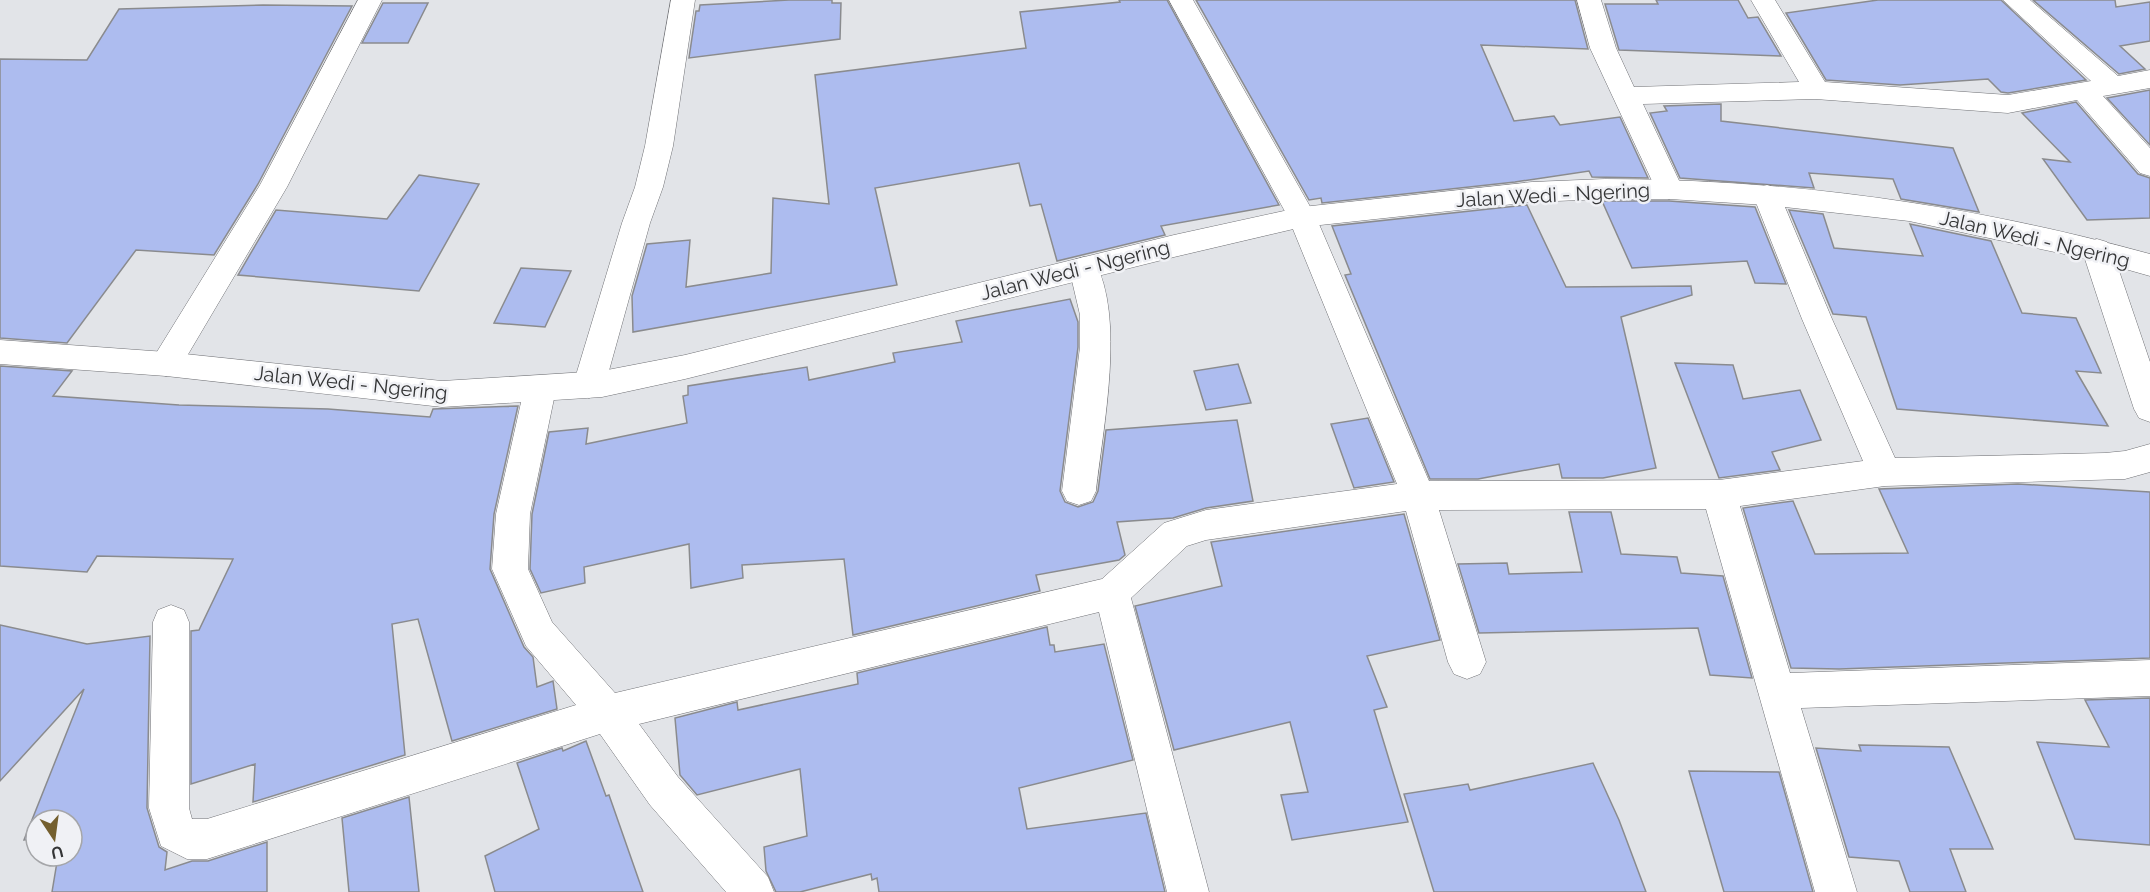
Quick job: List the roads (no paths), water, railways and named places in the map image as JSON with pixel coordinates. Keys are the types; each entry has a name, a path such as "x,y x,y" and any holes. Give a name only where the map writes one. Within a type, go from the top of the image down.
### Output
{"street":[{"path":"166,364 273,187 370,0"},
{"path":"589,385 636,223 649,187 659,146 684,0"},
{"path":"1181,0 1302,217 1418,495 1467,662"},
{"path":"1589,0 1603,48 1669,189"},
{"path":"1763,0 1811,78 1815,90"},
{"path":"2015,0 2113,86"},
{"path":"1625,96 1815,90 2008,104 2150,79"},
{"path":"2083,90 2150,166"},
{"name":"Jalan Wedi - Ngering","path":"0,352 166,364 442,394 589,385 685,368 1084,268 1302,217 1532,192 1605,189 1669,189 1767,195 1909,211 2097,250 2150,266"},
{"path":"1767,195 1817,319 1885,472"},
{"path":"2097,250 2150,409"},
{"path":"1079,491 1096,347 1095,315 1084,268"},
{"path":"540,389 513,514 510,569 539,634 608,713 664,791 753,892"},
{"path":"171,622 169,808 175,832 187,839 207,839 230,834 608,713 1112,593 1176,534 1206,525 1418,495 1719,494 1885,472 2105,467 2125,465 2150,458"},
{"path":"1719,494 1836,892"},
{"path":"1112,593 1188,892"},
{"path":"1776,691 2150,678"}]}
